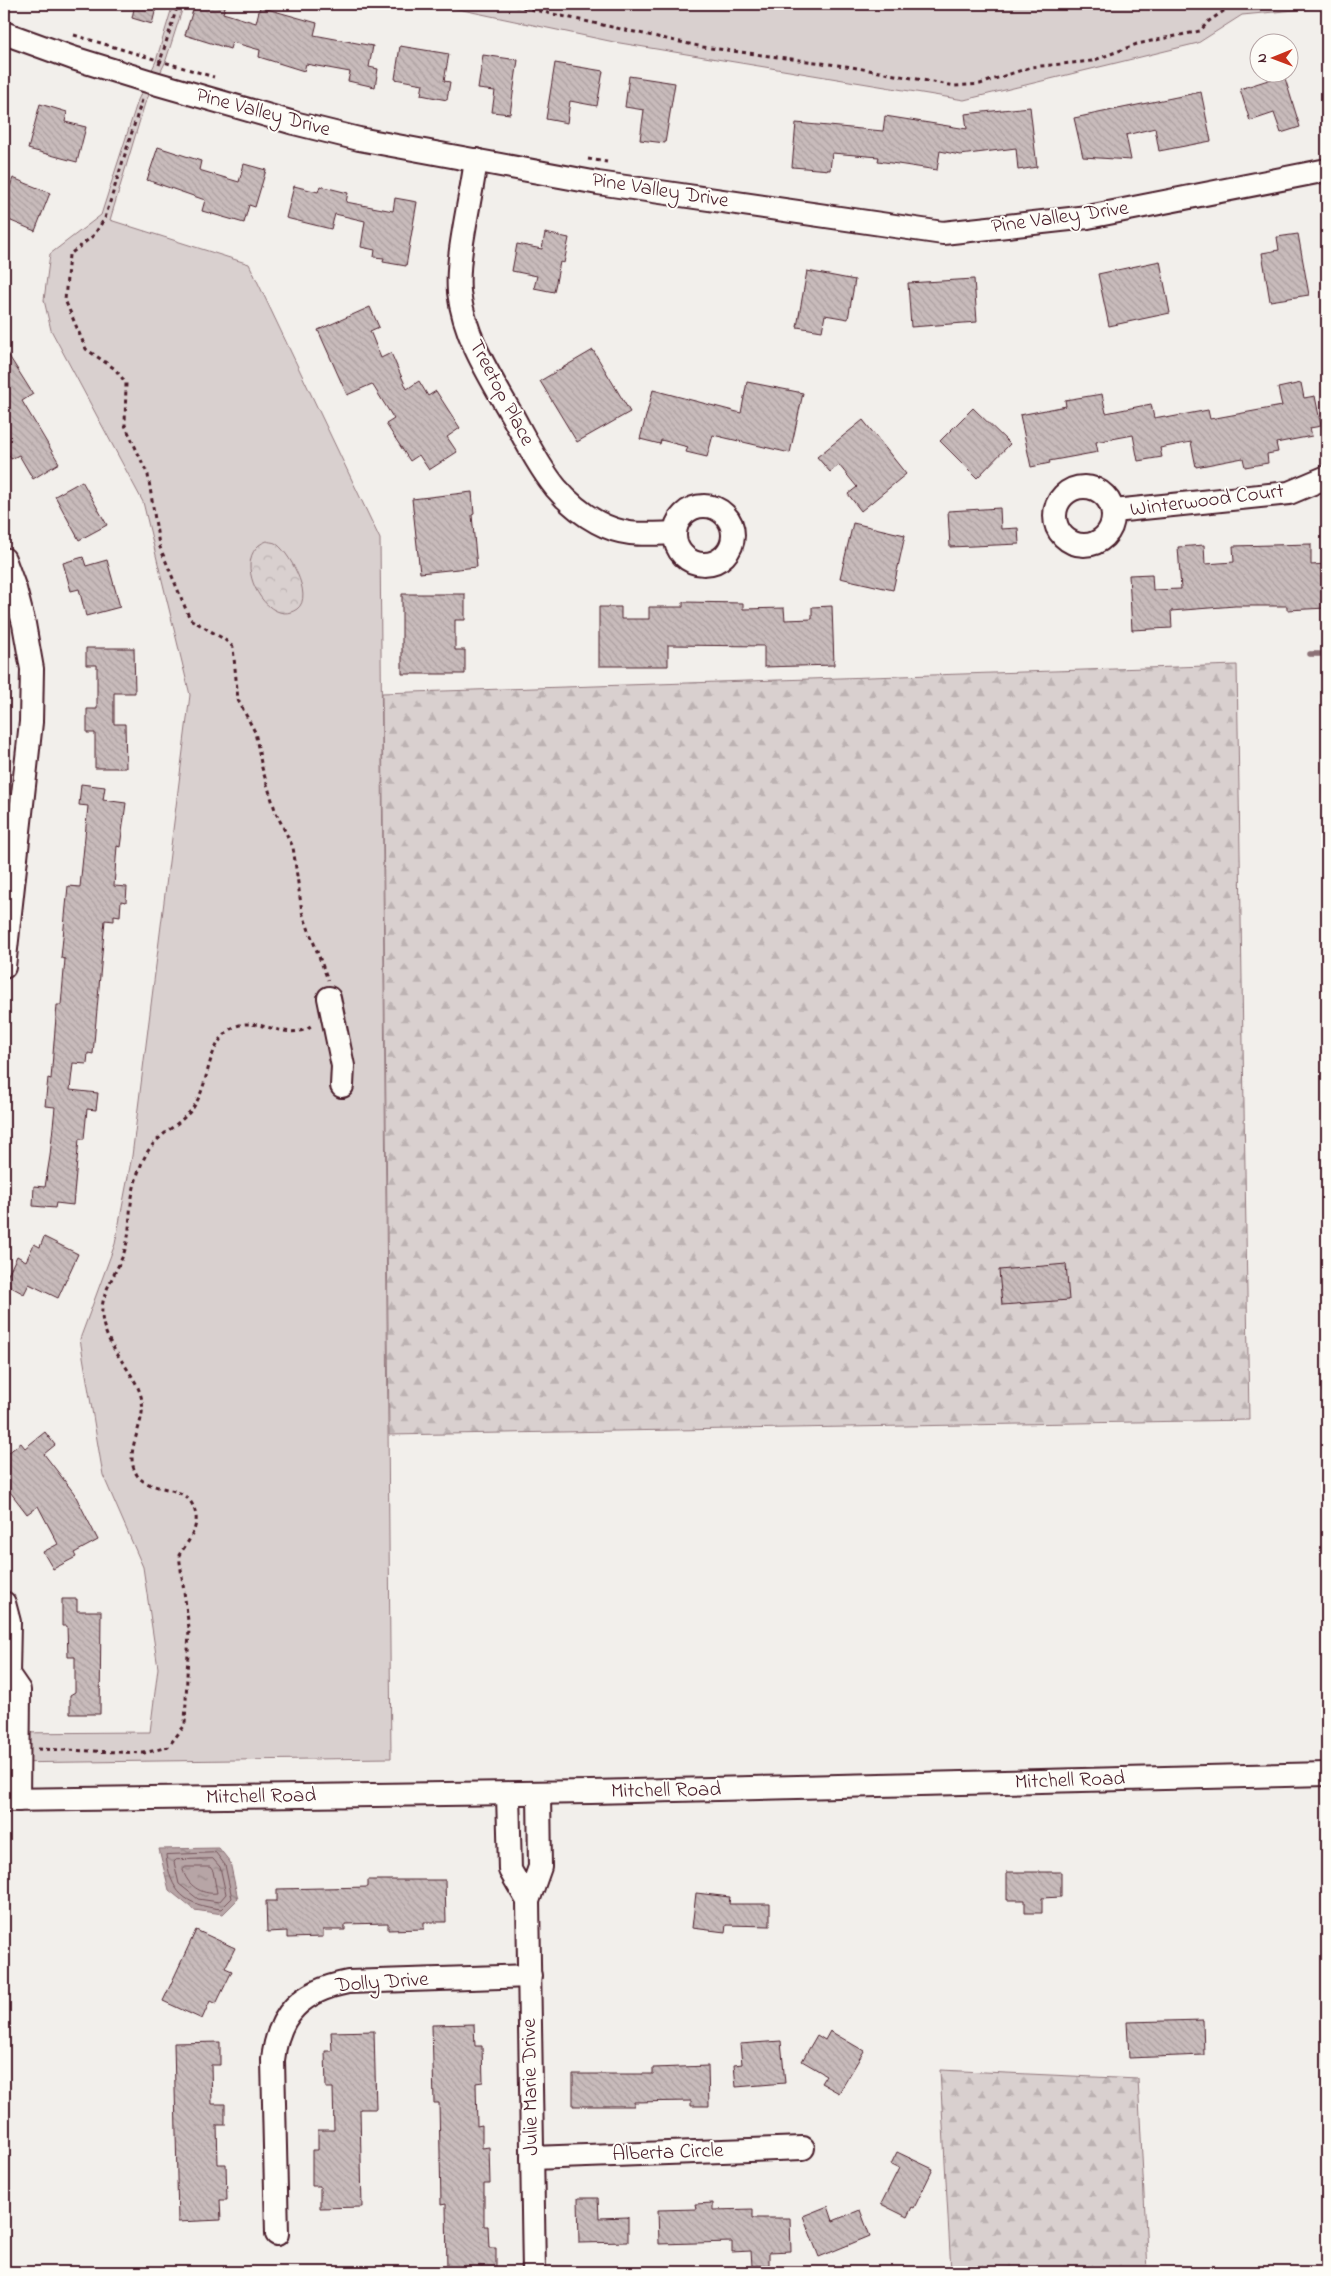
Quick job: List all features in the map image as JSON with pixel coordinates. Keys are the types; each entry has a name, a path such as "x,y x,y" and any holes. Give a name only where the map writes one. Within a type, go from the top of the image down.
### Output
{"street":[{"name":"Pine Valley Drive","path":"4,33 74,58 151,82 331,132 598,183 943,233 1088,217 1327,170"},
{"name":"Treetop Place","path":"476,160 460,262 459,290 470,334 486,370 533,454 556,487 574,506 596,522 621,532 634,535 674,533"},
{"name":"Winterwood Court","path":"1114,511 1289,493 1327,477"},
{"path":"4,559 15,589 24,624 32,669 31,722 13,798 4,967"},
{"path":"329,998 343,1066 342,1086"},
{"path":"4,1603 9,1622 6,1676 20,1690 19,1748 11,1800"},
{"name":"Mitchell Road","path":"11,1800 508,1794 1327,1774"},
{"name":"Julie Marie Drive","path":"534,2272 528,1901 540,1867 539,1793"},
{"name":"Julie Marie Drive","path":"508,1794 510,1870 528,1901"},
{"name":"Dolly Drive","path":"277,2234 273,2060 275,2038 284,2020 296,2005 313,1992 330,1985 348,1982 530,1976"},
{"name":"Alberta Circle","path":"532,2158 803,2148"}],"path":[{"path":"19,1748 144,1753 168,1747 185,1725 189,1628 179,1555 190,1539 197,1520 194,1508 189,1500 174,1489 150,1486 137,1474 132,1452 143,1411 142,1399 137,1386 119,1359 106,1334 102,1318 102,1303 126,1247 130,1204 140,1168 148,1150 184,1118 195,1105 207,1078 210,1059 217,1044 226,1033 236,1026 247,1022 287,1032 302,1031 312,1026 329,998 327,975 302,912 293,847 276,813 262,768 255,732 238,700 233,647 224,639 190,619 159,545 148,475 125,425 126,383 115,369 86,348 66,300 70,255 94,235 105,218 142,101 160,62 178,4"},
{"path":"507,4 703,47 852,67 955,86 980,84 1031,67 1092,61 1137,44 1200,31 1209,21 1228,8 1246,4"},
{"path":"68,33 217,78"},
{"path":"582,158 610,163"}],"green space":[{"path":"173,4 184,4 165,63 145,103 110,220 249,264 380,539 391,1758 4,1763 4,1733 150,1732 158,1668 143,1567 103,1475 80,1339 115,1244 132,1156 190,695 143,502 51,330 44,300 50,254 101,215 138,100 156,61"},
{"path":"434,4 1327,4 1327,7 1242,15 1198,43 964,100 614,42"},
{"path":"267,541 275,543 280,547 297,573 303,594 302,603 297,609 285,613 274,609 263,601 255,588 250,560 256,549"},
{"path":"1237,665 1249,1420 389,1435 382,693"},
{"path":"940,2070 1138,2079 1148,2272 951,2272"}],"water":[{"path":"219,1848 230,1862 238,1899 223,1914 194,1910 169,1890 159,1849"}],"building":[{"path":"135,4 157,4 152,24 132,18"},
{"path":"195,4 226,4 223,13 256,23 260,7 317,23 314,35 373,46 369,67 378,69 375,87 348,81 350,72 306,64 304,71 259,57 260,50 232,42 230,49 185,35"},
{"path":"400,46 449,54 444,81 450,82 447,100 421,95 423,84 395,79"},
{"path":"483,55 518,60 510,114 492,112 495,91 478,89"},
{"path":"555,63 603,71 597,106 570,101 567,123 546,119"},
{"path":"629,76 675,83 665,143 640,140 644,110 625,107"},
{"path":"1262,82 1286,82 1300,127 1281,133 1274,113 1250,121 1240,89"},
{"path":"1201,92 1211,141 1159,151 1155,128 1126,135 1131,160 1083,157 1074,118"},
{"path":"40,104 67,112 65,122 86,127 77,162 28,149"},
{"path":"1030,107 1037,167 1018,170 1016,148 960,155 940,151 937,170 878,161 879,157 832,153 830,170 792,167 796,123 883,131 885,116 967,129 965,114"},
{"path":"158,147 201,161 199,170 239,182 244,164 266,170 255,207 249,205 244,223 202,211 205,200 147,180"},
{"path":"13,178 50,193 35,231 4,218 4,202"},
{"path":"294,186 318,192 320,186 348,193 346,202 393,211 395,198 417,202 406,266 383,262 384,258 374,257 375,250 361,247 365,221 335,214 331,229 286,218"},
{"path":"545,233 569,238 564,263 560,262 554,292 534,288 537,276 512,271 517,244 542,249"},
{"path":"1298,234 1309,295 1270,301 1262,253 1279,250 1277,237"},
{"path":"1160,261 1170,313 1109,326 1098,274"},
{"path":"807,271 855,280 848,319 825,315 822,331 797,327"},
{"path":"974,279 977,322 911,327 908,283"},
{"path":"370,307 379,327 370,331 381,358 391,353 407,389 419,381 428,396 436,391 460,428 447,437 457,452 429,470 419,455 410,461 386,424 394,419 372,384 347,395 318,330"},
{"path":"4,348 33,394 22,401 59,463 33,479 19,455 11,459 4,447"},
{"path":"593,350 630,412 577,442 540,381"},
{"path":"747,382 803,393 790,453 713,435 707,457 686,452 688,447 661,440 660,444 640,439 653,390 741,413"},
{"path":"1301,383 1304,398 1315,396 1321,426 1310,428 1312,436 1276,443 1278,452 1267,454 1268,463 1245,467 1243,458 1196,467 1191,442 1160,448 1162,457 1138,461 1133,435 1096,442 1098,452 1049,461 1050,463 1031,467 1020,415 1066,406 1065,400 1102,394 1106,413 1151,404 1154,418 1165,416 1166,418 1208,410 1210,419 1282,406 1278,388"},
{"path":"973,408 1010,444 977,478 940,441"},
{"path":"863,420 906,474 861,511 848,494 857,487 839,465 830,472 817,457"},
{"path":"82,481 107,525 79,540 55,496"},
{"path":"472,492 474,514 472,515 477,567 420,573 412,499"},
{"path":"1000,508 1001,529 1018,528 1019,544 950,547 948,511"},
{"path":"853,523 905,535 893,590 840,578"},
{"path":"1311,544 1311,565 1327,564 1327,608 1287,610 1287,606 1235,606 1171,611 1172,628 1132,630 1129,575 1152,574 1153,590 1181,589 1178,547 1204,545 1205,564 1234,562 1233,546"},
{"path":"83,557 86,566 107,560 120,607 86,616 79,589 71,591 63,563"},
{"path":"402,594 465,594 465,620 455,620 455,650 465,650 465,674 402,674"},
{"path":"683,602 743,603 743,609 784,608 785,620 812,619 812,607 832,606 834,665 764,667 764,646 668,645 668,666 599,666 599,607 621,607 621,619 649,619 649,607 683,607"},
{"path":"86,648 134,648 135,693 114,693 114,724 125,724 126,768 95,768 95,733 87,733 87,709 97,709 97,665 86,665"},
{"path":"81,784 105,787 103,800 126,803 120,847 117,846 114,886 127,887 126,902 121,901 120,916 114,915 114,921 105,920 93,1054 88,1053 87,1064 73,1063 70,1090 98,1093 96,1110 87,1109 84,1139 79,1139 73,1205 56,1203 55,1208 33,1206 34,1186 45,1187 50,1156 55,1107 45,1106 48,1078 51,1079 57,1005 61,1005 65,959 61,958 68,886 80,887 88,806 79,805"},
{"path":"44,1237 78,1254 58,1298 29,1284 24,1294 4,1283 17,1256 26,1261 34,1244 40,1247"},
{"path":"1066,1264 1069,1300 1002,1305 999,1270"},
{"path":"45,1432 55,1445 44,1454 74,1493 98,1540 74,1553 76,1557 53,1569 43,1552 58,1544 38,1506 27,1514 4,1484 4,1456 21,1443 25,1448"},
{"path":"62,1599 77,1599 77,1611 101,1611 100,1714 70,1714 70,1695 75,1692 75,1657 68,1657 67,1626 62,1626"},
{"path":"1007,1872 1061,1872 1061,1897 1042,1898 1042,1913 1025,1913 1025,1900 1007,1900"},
{"path":"368,1880 445,1880 446,1922 424,1922 424,1929 388,1930 388,1923 345,1924 345,1930 323,1930 323,1937 287,1938 287,1931 267,1932 266,1901 277,1901 277,1889 368,1887"},
{"path":"696,1893 730,1897 729,1904 770,1904 770,1926 726,1925 725,1932 692,1928"},
{"path":"196,1930 235,1948 225,1968 232,1971 216,2004 210,2001 202,2019 163,2001"},
{"path":"1203,2020 1204,2055 1129,2058 1127,2022"},
{"path":"474,2024 475,2046 482,2046 483,2082 476,2083 477,2126 482,2125 482,2148 489,2147 490,2184 484,2184 484,2226 488,2226 489,2248 496,2248 496,2272 447,2272 446,2204 441,2205 439,2103 434,2103 432,2025"},
{"path":"374,2031 376,2109 360,2109 362,2207 320,2208 320,2186 312,2186 312,2150 318,2150 318,2130 334,2130 333,2088 326,2088 325,2051 332,2051 331,2032"},
{"path":"830,2031 864,2051 839,2093 821,2083 826,2075 802,2061 817,2035 825,2040"},
{"path":"781,2041 785,2083 736,2087 734,2065 742,2064 740,2044"},
{"path":"220,2042 220,2065 211,2065 212,2104 225,2104 225,2125 217,2125 218,2164 226,2164 227,2200 220,2200 221,2220 178,2222 174,2043"},
{"path":"708,2066 709,2106 691,2106 691,2101 634,2102 634,2106 573,2106 573,2074 653,2074 653,2068"},
{"path":"897,2152 933,2169 914,2208 912,2207 907,2217 881,2204 899,2168 891,2164"},
{"path":"578,2198 598,2198 599,2218 628,2217 628,2242 579,2243"},
{"path":"713,2203 713,2210 753,2209 753,2218 790,2218 791,2251 769,2252 769,2265 752,2266 751,2251 732,2252 732,2242 659,2244 658,2210 696,2209 695,2204"},
{"path":"828,2206 833,2221 860,2210 870,2236 819,2257 803,2216"}],"waterway":[{"path":"1310,654 1327,654"}]}
